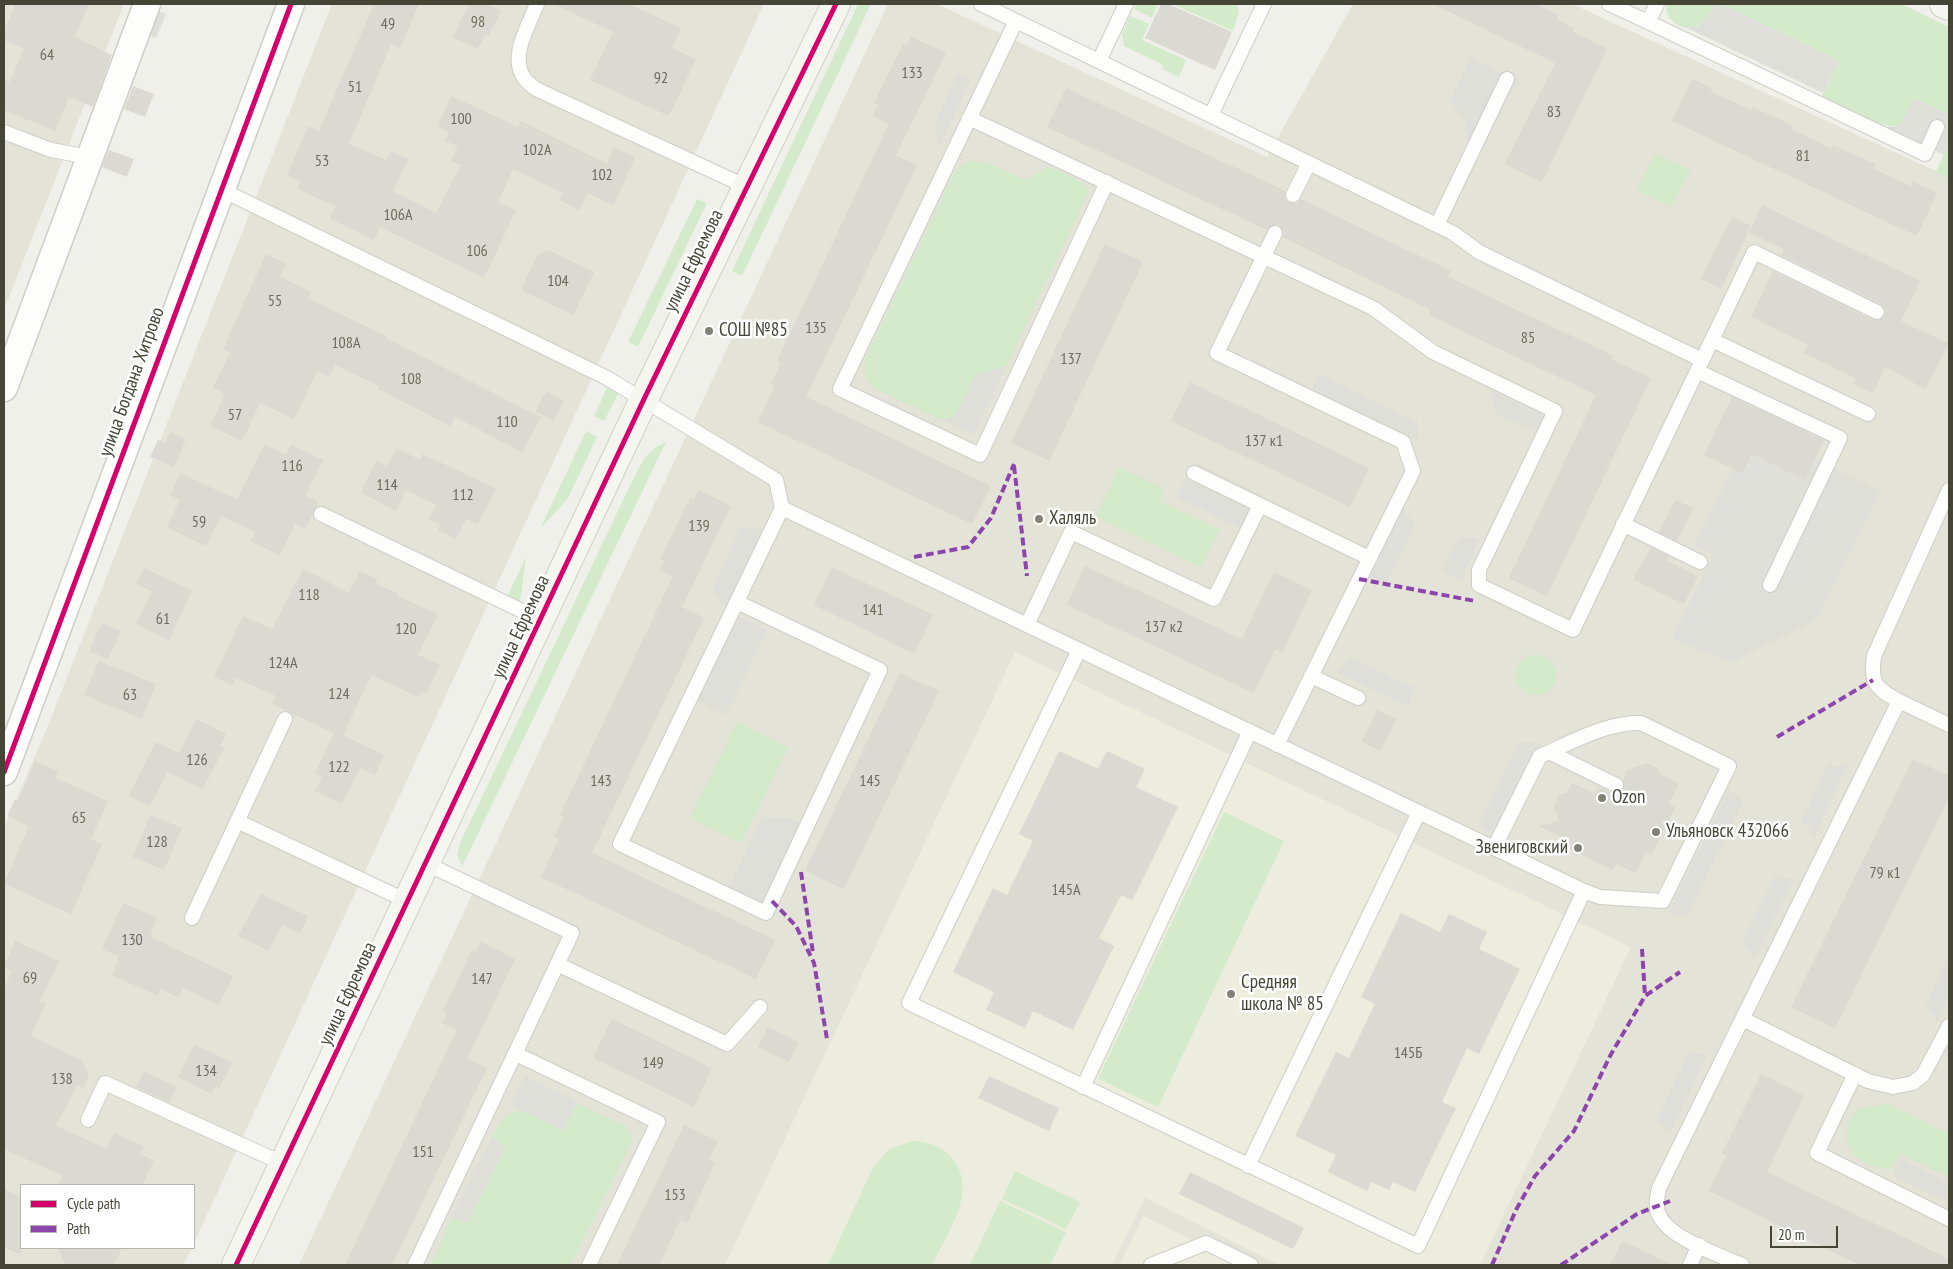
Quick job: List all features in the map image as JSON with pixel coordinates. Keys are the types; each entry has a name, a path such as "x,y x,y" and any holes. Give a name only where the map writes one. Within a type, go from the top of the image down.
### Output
{"street":[{"path":"4,388 147,4"},
{"name":"улица Богдана Хитрово","path":"4,772 220,189 291,4"},
{"name":"улица Ефремова","path":"236,1265 409,902 644,399 836,4"},
{"path":"1944,4 1949,6"}],"lane":[{"path":"537,4 519,49 519,63 524,78 536,89 747,187"},
{"path":"981,4 1453,233 1479,252 1840,438 1770,586"},
{"path":"1099,61 1126,4"},
{"path":"1211,115 1264,4"},
{"path":"1609,4 1925,154 1937,127"},
{"path":"1648,22 1656,4"},
{"path":"1016,21 840,389 980,455 1108,182"},
{"path":"1437,225 1507,79"},
{"path":"969,118 1372,308 1433,352 1555,410 1479,570 1479,585 1573,630 1754,252 1877,312"},
{"path":"4,132 51,150 90,157"},
{"path":"1293,195 1309,163"},
{"path":"220,189 582,365 644,399 776,480 782,508 620,844 766,913 880,670 737,602"},
{"path":"1274,233 1217,353 1403,442 1413,471 1277,745"},
{"path":"1712,340 1868,414"},
{"path":"1194,473 1369,558"},
{"path":"1949,490 1874,656 1873,680 1879,689 1949,725"},
{"path":"1027,625 1071,532 1214,599 1260,505"},
{"path":"782,508 1584,891 1600,896 1663,901 1729,766 1641,723 1627,723 1605,729 1540,756 1494,848"},
{"path":"321,514 541,620"},
{"path":"1623,524 1700,562"},
{"path":"1079,650 909,1003 1248,1166 1418,1246 1584,891"},
{"path":"1311,676 1358,698"},
{"path":"1742,1265 1675,1233 1663,1223 1658,1214 1656,1198 1658,1188 1900,701"},
{"path":"192,918 285,719"},
{"path":"1083,1087 1250,731"},
{"path":"1549,752 1616,785"},
{"path":"1248,1166 1419,812"},
{"path":"237,821 409,902"},
{"path":"416,1265 572,933 426,864"},
{"path":"557,964 727,1044 760,1007"},
{"path":"1743,1019 1855,1074 1893,1087 1913,1083 1923,1075 1949,1026"},
{"path":"516,1054 658,1122 589,1265"},
{"path":"1855,1074 1817,1153 1949,1219"},
{"path":"88,1120 105,1083 284,1164"},
{"path":"1151,1265 1206,1243 1251,1265"},
{"path":"1690,1265 1699,1245"}],"shaded area":[{"path":"4,4 124,4 4,310"},
{"path":"332,4 764,4 195,1241 195,1184 20,1184 20,1249 191,1249 183,1265 4,1265 4,828 47,728"},
{"path":"888,4 937,4 1267,157 1353,4 1572,4 1949,177 1949,1265 299,1265"},
{"path":"1715,4 1721,4 1839,61 1823,93 1685,27 1698,26 1710,14"},
{"path":"152,9 166,14 156,38 142,33"},
{"path":"1471,57 1518,80 1484,147 1467,139 1465,120 1450,101"},
{"path":"958,73 971,79 938,149 935,123"},
{"path":"1914,98 1949,115 1949,143 1944,155 1886,127 1898,126 1902,123"},
{"path":"1006,366 973,435 940,419 951,418 956,415 976,374"},
{"path":"1320,374 1417,422 1418,441 1312,389"},
{"path":"1490,390 1545,416 1538,432 1496,413"},
{"path":"1753,455 1805,480 1816,460 1880,491 1815,621 1732,662 1672,639 1713,555 1694,545 1733,469 1744,473"},
{"path":"1194,462 1266,497 1249,532 1177,497"},
{"path":"1405,503 1405,511 1415,524 1386,584 1371,576"},
{"path":"741,527 763,528 725,608 713,589"},
{"path":"1459,537 1480,538 1461,580 1442,572"},
{"path":"732,612 767,630 726,715 690,698"},
{"name":"Средняя школа № 85","path":"1015,652 1631,947 1480,1265 1279,1265 1145,1198 1112,1265 725,1265"},
{"path":"1352,659 1415,688 1407,706 1335,672"},
{"path":"1520,741 1541,744 1495,835 1478,826"},
{"path":"1828,765 1847,766 1813,838 1810,829 1801,822"},
{"path":"1728,791 1744,799 1686,916 1668,914"},
{"path":"762,817 788,818 808,826 766,913 726,894"},
{"path":"1775,876 1783,879 1794,878 1754,959 1752,953 1742,943"},
{"path":"1949,956 1949,996 1937,1021 1926,1005"},
{"path":"1689,1052 1707,1055 1670,1132 1657,1120"},
{"path":"525,1076 577,1101 563,1130 511,1105"},
{"path":"492,1137 505,1147 468,1222 451,1219"},
{"path":"1901,1159 1949,1183 1949,1203 1893,1176"},
{"path":"1143,1216 1245,1265 1119,1265"}],"green space":[{"path":"858,4 871,4 742,276 732,271"},
{"path":"1136,4 1158,4 1152,18 1134,9"},
{"path":"1172,4 1237,4 1239,13 1233,31"},
{"path":"1667,4 1715,4 1704,21 1687,28 1681,27 1671,20 1668,15"},
{"path":"1721,4 1901,4 1949,27 1949,115 1914,98 1905,120 1900,125 1885,125 1849,110 1822,96 1839,61"},
{"path":"1130,16 1149,24 1142,40 1186,60 1179,77 1164,70 1161,64 1124,46 1122,34"},
{"path":"1949,143 1949,179 1936,172"},
{"path":"1655,154 1690,170 1672,207 1637,190"},
{"path":"971,161 988,163 1026,180 1047,168 1055,169 1086,185 1088,193 1006,366 976,374 956,415 951,418 940,419 875,389 866,378 865,360 955,171"},
{"path":"697,199 707,203 638,347 628,342"},
{"path":"607,388 618,394 604,421 594,416"},
{"path":"586,431 597,437 568,498 540,529"},
{"path":"666,442 462,867 457,854 461,841 635,475 647,455"},
{"path":"1119,467 1164,489 1159,501 1219,529 1201,567 1096,517"},
{"path":"526,557 520,601 508,595"},
{"path":"1532,655 1540,655 1547,658 1553,664 1556,675 1553,686 1547,692 1540,695 1532,695 1525,692 1519,686 1516,679 1516,671 1519,664 1525,658"},
{"path":"737,722 788,747 741,843 690,818"},
{"path":"1224,812 1284,841 1158,1107 1098,1079"},
{"path":"576,1103 625,1126 633,1136 629,1148 571,1265 431,1265 451,1219 468,1222 505,1147 492,1137 507,1115 514,1111 531,1113 563,1129"},
{"path":"1888,1104 1949,1134 1949,1177 1900,1153 1891,1169 1867,1164 1857,1158 1851,1151 1847,1142 1847,1132 1850,1121 1858,1109"},
{"path":"914,1141 935,1145 944,1150 952,1158 960,1171 962,1184 958,1212 932,1265 828,1265 874,1165 891,1148"},
{"path":"1015,1171 1080,1202 1066,1229 1002,1199"},
{"path":"1000,1201 1066,1232 1050,1265 970,1265"}],"building":[{"path":"15,4 89,4 75,37 112,55 93,107 69,97 55,131 4,110 4,80 10,82 24,49 4,40 4,32"},
{"path":"374,4 419,4 400,48 391,44 349,144 386,160 391,151 408,159 393,191 436,213 461,165 451,161 458,146 445,141 449,132 438,126 451,96 518,127 521,121 607,164 614,147 635,157 614,205 587,193 579,210 559,200 563,193 513,169 498,202 516,210 484,278 380,227 374,240 330,219 336,206 297,189 301,181 287,175 308,126 319,131"},
{"path":"469,4 487,4 501,11 489,35 485,34 478,49 453,37"},
{"path":"554,4 628,4 681,28 672,48 696,59 669,116 590,80 613,32"},
{"path":"1161,4 1168,4 1232,32 1215,70 1145,38"},
{"path":"1433,4 1537,4 1559,15 1557,20 1575,29 1573,32 1607,49 1542,182 1505,164 1555,63"},
{"path":"911,37 946,53 896,155 917,165 806,397 991,486 972,524 758,422 775,386 771,383 781,363 777,361 889,124 873,116 878,105 874,103 903,44 907,45"},
{"path":"1692,79 1712,88 1710,91 1751,110 1753,107 1793,126 1791,129 1832,149 1833,145 1876,164 1874,169 1911,186 1913,182 1937,193 1917,236 1672,121"},
{"path":"133,86 154,94 145,117 124,109"},
{"path":"1066,88 1285,191 1285,199 1290,203 1297,203 1301,199 1451,271 1448,277 1614,356 1612,360 1651,378 1547,596 1509,578 1596,395 1429,315 1431,310 1283,237 1284,232 1279,225 1271,226 1267,230 1047,127"},
{"path":"109,150 134,159 127,177 102,167"},
{"path":"1762,205 1920,281 1901,321 1949,344 1925,389 1885,367 1873,394 1853,384 1856,378 1804,353 1808,345 1751,317 1773,271 1873,320 1881,319 1886,312 1881,304 1781,255 1784,249 1749,233"},
{"path":"1732,216 1751,226 1721,289 1701,279"},
{"path":"1105,244 1143,262 1049,461 1011,443"},
{"path":"549,250 594,272 573,315 521,290 538,254"},
{"path":"266,254 286,264 280,277 311,292 308,298 386,336 385,338 541,417 522,452 455,417 450,426 378,389 379,386 335,365 329,377 317,371 294,419 260,403 242,441 210,426 225,394 213,388 230,353 223,349"},
{"path":"1190,382 1369,468 1350,507 1171,421"},
{"path":"546,391 564,401 553,421 535,411"},
{"path":"1732,397 1824,440 1805,480 1752,454 1743,473 1704,455"},
{"path":"170,432 186,439 174,467 150,457 158,440 165,443"},
{"path":"265,444 286,455 291,444 323,460 305,495 319,502 305,529 295,523 280,555 250,541 255,532 221,516 206,546 167,527 180,500 170,495 181,473 237,500"},
{"path":"396,448 420,460 423,454 496,489 478,524 466,519 456,539 438,530 440,525 429,520 436,505 406,490 396,511 361,493 376,461 387,466"},
{"path":"698,490 731,506 682,607 704,618 592,853 775,940 756,979 541,877 559,839 554,837 564,817 560,815 673,576 660,570 665,561 660,559 690,498 694,500"},
{"path":"1675,500 1693,508 1677,541 1659,532"},
{"path":"1651,548 1669,556 1667,560 1698,576 1684,604 1633,579"},
{"path":"1085,566 1242,639 1274,572 1312,590 1282,653 1275,649 1254,693 1067,605"},
{"path":"832,567 933,615 914,654 814,605"},
{"path":"144,568 192,590 169,640 136,624 152,591 136,584"},
{"path":"303,569 349,593 360,571 377,579 375,583 398,594 397,596 438,614 418,655 440,665 426,694 421,692 418,697 371,675 343,735 384,755 375,775 360,768 342,804 315,791 322,777 315,774 334,733 272,704 276,696 236,678 232,685 214,677 243,616 272,629"},
{"path":"102,623 121,631 108,659 89,651"},
{"path":"99,661 156,684 142,719 84,695"},
{"path":"900,673 939,691 844,889 805,871"},
{"path":"1377,710 1396,719 1381,751 1362,742"},
{"path":"196,719 226,734 220,746 224,748 203,789 167,772 150,806 129,796 156,742 179,753"},
{"path":"1059,751 1098,769 1107,751 1145,769 1136,787 1178,807 1132,900 1121,895 1099,938 1114,946 1073,1030 1033,1011 1025,1028 986,1010 994,992 953,972 993,888 1007,895 1033,841 1019,834"},
{"path":"1913,759 1949,776 1949,798 1835,1028 1791,1007"},
{"path":"35,761 58,771 55,778 108,801 91,839 102,844 71,914 4,884 29,826 7,816 15,799 18,801"},
{"path":"1648,763 1657,768 1659,774 1679,783 1669,804 1675,807 1651,855 1646,852 1636,873 1616,864 1613,870 1559,844 1562,838 1539,826 1559,821 1554,806 1559,795 1567,793 1572,783 1595,794 1598,787 1615,795 1624,788 1623,780 1627,770"},
{"path":"150,815 182,828 164,870 133,857"},
{"path":"261,894 308,916 300,933 282,925 269,951 238,936"},
{"path":"123,903 157,918 150,937 233,976 219,1005 183,988 178,998 161,989 158,996 112,975 119,957 102,949"},
{"path":"1401,913 1440,932 1449,914 1487,932 1479,949 1520,969 1479,1054 1467,1048 1442,1102 1456,1108 1415,1192 1393,1182 1389,1190 1371,1182 1367,1191 1328,1172 1336,1155 1295,1136 1336,1052 1349,1058 1375,1004 1361,997"},
{"path":"15,941 59,961 40,1001 46,1003 31,1036 82,1061 89,1075 83,1088 77,1085 56,1126 107,1149 114,1133 144,1146 140,1154 154,1160 142,1184 59,1184 63,1176 4,1149 4,989 12,971 4,967"},
{"path":"481,942 515,959 467,1059 487,1068 392,1265 345,1265 457,1030 442,1023 447,1013 443,1011 472,950 476,952"},
{"path":"612,1019 712,1068 694,1107 593,1058"},
{"path":"768,1027 799,1042 789,1062 758,1047"},
{"path":"195,1044 232,1063 219,1088 215,1086 211,1094 178,1077"},
{"path":"144,1071 177,1087 169,1102 136,1087"},
{"path":"1761,1074 1804,1096 1767,1172 1949,1259 1949,1265 1860,1265 1709,1191 1726,1156 1722,1153"},
{"path":"989,1076 1059,1108 1049,1131 978,1098"},
{"path":"684,1125 718,1141 709,1160 715,1163 687,1223 680,1220 659,1265 617,1265"},
{"path":"1190,1172 1304,1228 1293,1249 1179,1194"},
{"path":"4,1189 20,1197 21,1255 4,1247"},
{"path":"1622,1241 1672,1265 1610,1265"},
{"path":"58,1249 122,1249 114,1265 66,1265"}],"marked path":[{"path":"914,557 968,547 991,518 1014,464"},
{"path":"1014,466 1027,576"},
{"path":"1359,579 1475,601"},
{"path":"1777,737 1873,680"},
{"path":"801,872 813,953"},
{"path":"772,901 796,926 814,963 827,1039"},
{"path":"1642,949 1645,996"},
{"path":"1492,1265 1516,1210 1535,1176 1574,1131 1610,1056 1645,996 1680,972"},
{"path":"1561,1265 1637,1214 1670,1201"}],"cycle path":[{"path":"4,772 291,4"},
{"path":"236,1265 644,399 836,4"}],"place":[{"name":"СОШ №85","path":"709,331"},
{"name":"Халяль","path":"1039,519"},
{"name":"Ozon","path":"1602,798"},
{"name":"Ульяновск 432066","path":"1656,832"},
{"name":"Звениговский","path":"1578,848"},
{"name":"Средняя школа № 85","path":"1231,994"}]}
